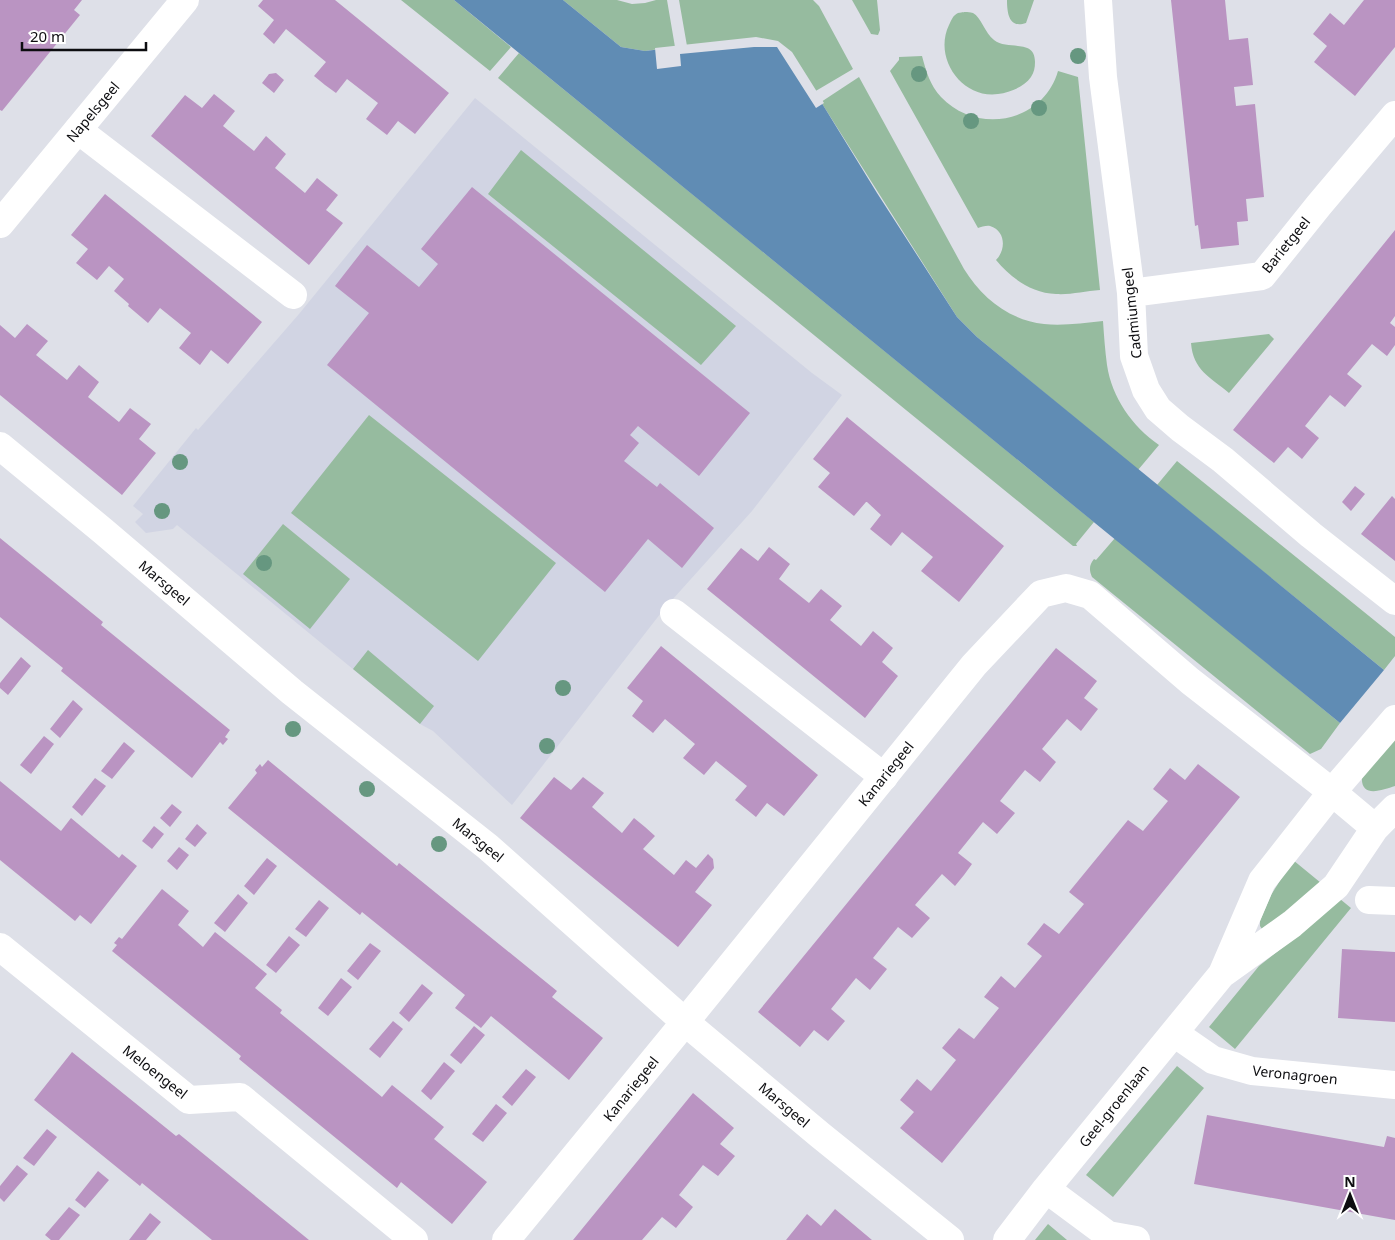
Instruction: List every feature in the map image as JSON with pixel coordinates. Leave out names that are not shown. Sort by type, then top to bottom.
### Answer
[{"type":"street","name":"Napelsgeel","points":[[0,224],[186,0]]},
{"type":"street","name":"Cadmiumgeel","points":[[1098,0],[1103,77],[1131,293],[1134,356],[1146,390],[1158,408],[1180,428],[1223,460],[1311,535],[1395,600]]},
{"type":"street","name":"Barietgeel","points":[[1131,293],[1262,276],[1318,205],[1395,115]]},
{"type":"street","points":[[78,130],[293,295]]},
{"type":"street","name":"Marsgeel","points":[[0,446],[292,692],[488,847],[685,1022],[820,1135],[950,1240]]},
{"type":"street","name":"Kanariegeel","points":[[506,1240],[974,665],[1041,594],[1066,588],[1090,595],[1190,681],[1332,792]]},
{"type":"street","points":[[674,613],[884,777]]},
{"type":"street","name":"Geel-groenlaan","points":[[1222,974],[1262,881],[1332,792],[1395,719]]},
{"type":"street","points":[[1332,792],[1375,828]]},
{"type":"street","name":"Geel-groenlaan","points":[[1008,1240],[1046,1189],[1222,974],[1292,924],[1336,886],[1375,828],[1395,808]]},
{"type":"street","name":"Meloengeel","points":[[0,947],[190,1100],[240,1097],[414,1240]]},
{"type":"street","name":"Veronagroen","points":[[1174,1033],[1213,1060],[1252,1071],[1395,1086]]},
{"type":"street","points":[[1046,1189],[1108,1234],[1136,1240]]},
{"type":"shaded area","points":[[475,98],[812,373],[842,395],[752,511],[664,609],[512,805],[433,731],[420,724],[177,525],[173,529],[146,533],[135,522],[143,514],[133,506],[196,428],[198,430],[299,314]]},
{"type":"green space","points":[[401,0],[454,0],[511,47],[490,71]]},
{"type":"green space","points":[[563,0],[617,0],[632,4],[667,0],[675,47],[645,51],[621,47]]},
{"type":"green space","points":[[679,0],[813,0],[819,6],[853,69],[814,92],[687,46]]},
{"type":"green space","points":[[852,0],[877,0],[880,30],[878,35],[871,34]]},
{"type":"green space","points":[[1007,0],[1034,0],[1026,23],[1016,24],[1010,19]]},
{"type":"green space","points":[[965,12],[976,15],[994,40],[1006,45],[1026,47],[1031,50],[1034,55],[1035,68],[1025,84],[1008,92],[985,94],[973,90],[962,83],[954,74],[948,63],[945,38],[953,17],[958,13]]},
{"type":"green space","points":[[519,53],[1094,522],[1076,544],[1077,546],[1073,546],[498,78]]},
{"type":"green space","points":[[922,56],[931,83],[941,97],[956,109],[972,116],[990,119],[1007,118],[1024,112],[1038,102],[1050,89],[1058,71],[1078,77],[1100,290],[1061,294],[1038,291],[1030,288],[1008,273],[996,260],[1002,251],[1002,236],[995,228],[990,226],[978,228],[890,71],[899,60],[899,57]]},
{"type":"green space","points":[[859,77],[964,269],[971,280],[988,298],[1008,312],[1031,322],[1058,325],[1103,321],[1107,365],[1113,389],[1132,420],[1159,445],[1138,470],[977,337],[957,317],[821,102]]},
{"type":"green space","points":[[521,150],[736,326],[701,365],[488,194]]},
{"type":"green space","points":[[1269,334],[1274,339],[1229,393],[1204,372],[1195,360],[1192,352],[1191,343]]},
{"type":"green space","points":[[369,415],[556,563],[478,661],[291,513]]},
{"type":"green space","points":[[1177,461],[1395,637],[1395,656],[1384,670],[1157,485]]},
{"type":"green space","points":[[283,524],[350,579],[310,629],[243,574]]},
{"type":"green space","points":[[1115,538],[1340,723],[1321,749],[1310,754],[1092,577],[1090,568],[1092,561],[1096,560]]},
{"type":"green space","points":[[368,650],[434,706],[420,724],[353,669]]},
{"type":"green space","points":[[1395,735],[1395,786],[1378,791],[1364,788],[1362,776]]},
{"type":"green space","points":[[1293,860],[1321,883],[1297,905],[1262,929],[1260,921],[1271,895]]},
{"type":"green space","points":[[1340,899],[1351,908],[1235,1049],[1209,1027],[1259,966]]},
{"type":"green space","points":[[1177,1066],[1204,1088],[1113,1197],[1086,1175]]},
{"type":"green space","points":[[1048,1224],[1067,1240],[1035,1240]]},
{"type":"water","points":[[454,0],[563,0],[621,47],[645,51],[687,46],[777,43],[791,53],[877,193],[957,317],[977,337],[1384,670],[1340,723]]},
{"type":"pier","points":[[756,37],[778,41],[792,52],[824,103],[816,108],[777,47],[754,47],[680,54],[681,66],[657,69],[655,48]]},
{"type":"building","points":[[0,0],[82,0],[74,10],[80,15],[2,111],[0,110]]},
{"type":"building","points":[[263,0],[335,0],[449,93],[415,134],[398,121],[387,135],[366,119],[378,103],[347,79],[336,93],[325,85],[314,76],[326,62],[286,29],[274,44],[263,34],[274,20],[258,6]]},
{"type":"building","points":[[1171,0],[1225,0],[1229,40],[1248,38],[1253,85],[1234,87],[1236,106],[1255,104],[1264,197],[1246,199],[1248,221],[1237,222],[1239,245],[1201,249],[1198,225],[1195,226]]},
{"type":"building","points":[[1364,0],[1395,0],[1395,47],[1355,96],[1314,62],[1327,46],[1313,34],[1330,13],[1344,25]]},
{"type":"building","points":[[276,73],[284,80],[274,93],[262,83],[269,74]]},
{"type":"building","points":[[214,94],[235,111],[223,126],[254,151],[266,136],[286,154],[275,168],[305,193],[317,178],[338,195],[326,210],[343,223],[309,265],[151,136],[185,95],[202,108]]},
{"type":"building","points":[[472,187],[750,413],[699,476],[638,426],[630,435],[639,443],[624,461],[657,487],[660,483],[714,528],[682,568],[648,539],[605,592],[327,365],[369,313],[335,286],[367,245],[419,287],[438,264],[421,249]]},
{"type":"building","points":[[105,194],[262,322],[228,364],[211,350],[200,365],[179,348],[191,333],[160,308],[148,323],[114,291],[124,279],[109,266],[97,280],[76,263],[88,249],[71,235]]},
{"type":"building","points":[[1395,230],[1395,316],[1390,323],[1395,327],[1395,345],[1387,356],[1372,344],[1347,374],[1362,386],[1345,407],[1330,395],[1305,426],[1319,438],[1302,459],[1288,447],[1274,463],[1233,430]]},
{"type":"building","points":[[27,324],[48,341],[36,355],[67,380],[79,365],[99,382],[88,397],[119,422],[130,408],[151,424],[139,439],[156,453],[122,495],[0,395],[0,325],[15,338]]},
{"type":"building","points":[[847,417],[1004,546],[959,602],[921,571],[933,557],[902,532],[891,546],[870,529],[881,515],[867,502],[854,516],[818,487],[830,473],[813,459]]},
{"type":"building","points":[[1355,486],[1365,494],[1351,511],[1342,502]]},
{"type":"building","points":[[1392,496],[1395,499],[1395,561],[1361,534]]},
{"type":"building","points":[[0,538],[103,622],[101,625],[230,730],[225,737],[228,739],[223,745],[220,742],[192,778],[61,671],[63,668],[0,617]]},
{"type":"building","points":[[769,547],[790,564],[779,579],[809,603],[821,589],[842,606],[830,620],[861,646],[873,631],[893,648],[882,662],[898,676],[865,718],[707,589],[741,548],[758,561]]},
{"type":"building","points":[[661,646],[818,775],[784,816],[767,803],[756,817],[735,800],[747,786],[716,761],[704,775],[683,758],[695,744],[665,719],[653,733],[632,716],[643,701],[627,688]]},
{"type":"building","points":[[1056,648],[1097,681],[1084,698],[1098,709],[1081,731],[1067,719],[1042,749],[1056,762],[1040,782],[1025,770],[1012,786],[1000,801],[1015,813],[997,834],[983,822],[958,853],[972,864],[955,886],[942,874],[915,905],[930,918],[912,938],[898,927],[873,958],[887,969],[870,990],[856,978],[831,1009],[845,1021],[828,1041],[814,1030],[800,1047],[758,1012]]},
{"type":"building","points":[[21,657],[31,666],[8,695],[0,688],[0,683]]},
{"type":"building","points":[[73,700],[83,709],[60,738],[50,729]]},
{"type":"building","points":[[44,736],[54,744],[31,774],[20,765]]},
{"type":"building","points":[[124,742],[135,751],[112,779],[101,771]]},
{"type":"building","points":[[268,760],[397,866],[399,863],[557,991],[552,997],[603,1038],[569,1080],[491,1016],[481,1028],[455,1008],[465,995],[362,912],[360,915],[228,808],[257,773],[255,770],[260,764],[262,767]]},
{"type":"building","points":[[1198,764],[1240,797],[942,1163],[900,1128],[914,1112],[900,1100],[917,1079],[931,1091],[956,1060],[942,1048],[959,1028],[974,1039],[999,1008],[984,997],[1001,976],[1015,988],[1042,956],[1027,944],[1044,923],[1059,934],[1084,904],[1069,892],[1128,820],[1143,831],[1168,801],[1153,789],[1170,768],[1185,780]]},
{"type":"building","points":[[554,777],[571,790],[583,777],[604,793],[592,807],[622,833],[634,818],[645,827],[655,836],[643,849],[674,875],[686,860],[696,868],[708,854],[713,859],[714,868],[695,892],[712,905],[678,947],[520,818]]},
{"type":"building","points":[[95,778],[106,786],[82,816],[72,807]]},
{"type":"building","points":[[0,781],[61,831],[71,818],[119,858],[122,854],[137,866],[91,924],[80,915],[75,921],[0,860]]},
{"type":"building","points":[[172,804],[182,812],[170,827],[160,818]]},
{"type":"building","points":[[197,824],[207,833],[195,847],[185,839]]},
{"type":"building","points":[[154,826],[164,834],[152,849],[142,841]]},
{"type":"building","points":[[179,847],[189,855],[177,870],[167,861]]},
{"type":"building","points":[[267,858],[277,866],[254,895],[244,886]]},
{"type":"building","points":[[162,889],[189,911],[178,925],[203,947],[215,932],[267,974],[255,988],[282,1010],[280,1013],[382,1097],[392,1085],[444,1127],[434,1139],[487,1182],[452,1224],[401,1182],[397,1188],[239,1059],[241,1056],[112,951],[117,945],[114,943],[119,937],[122,939]]},
{"type":"building","points":[[238,894],[248,903],[225,932],[214,923]]},
{"type":"building","points":[[319,900],[329,908],[306,937],[295,929]]},
{"type":"building","points":[[289,936],[300,945],[276,973],[266,965]]},
{"type":"building","points":[[370,943],[381,951],[358,980],[347,971]]},
{"type":"building","points":[[1342,949],[1395,952],[1395,1022],[1338,1018]]},
{"type":"building","points":[[341,978],[352,987],[328,1016],[318,1008]]},
{"type":"building","points":[[422,984],[433,993],[409,1022],[399,1013]]},
{"type":"building","points":[[393,1021],[403,1029],[380,1058],[369,1049]]},
{"type":"building","points":[[474,1026],[485,1035],[461,1064],[450,1055]]},
{"type":"building","points":[[72,1052],[176,1136],[179,1134],[309,1240],[212,1240],[142,1183],[140,1186],[34,1100]]},
{"type":"building","points":[[444,1062],[455,1071],[431,1100],[421,1091]]},
{"type":"building","points":[[526,1069],[536,1077],[512,1106],[502,1097]]},
{"type":"building","points":[[693,1093],[734,1128],[720,1144],[735,1156],[718,1176],[703,1165],[679,1195],[693,1207],[676,1228],[662,1217],[642,1240],[573,1240]]},
{"type":"building","points":[[496,1104],[507,1113],[483,1142],[472,1134]]},
{"type":"building","points":[[1207,1115],[1384,1147],[1387,1136],[1395,1138],[1395,1220],[1194,1184]]},
{"type":"building","points":[[47,1129],[57,1137],[34,1166],[23,1158]]},
{"type":"building","points":[[17,1165],[28,1174],[4,1202],[0,1198],[0,1186]]},
{"type":"building","points":[[98,1171],[109,1180],[85,1208],[75,1200]]},
{"type":"building","points":[[69,1207],[80,1215],[59,1240],[51,1240],[45,1235]]},
{"type":"building","points":[[835,1209],[872,1240],[786,1240],[807,1214],[821,1226]]},
{"type":"building","points":[[150,1213],[161,1222],[146,1240],[129,1240]]}]
